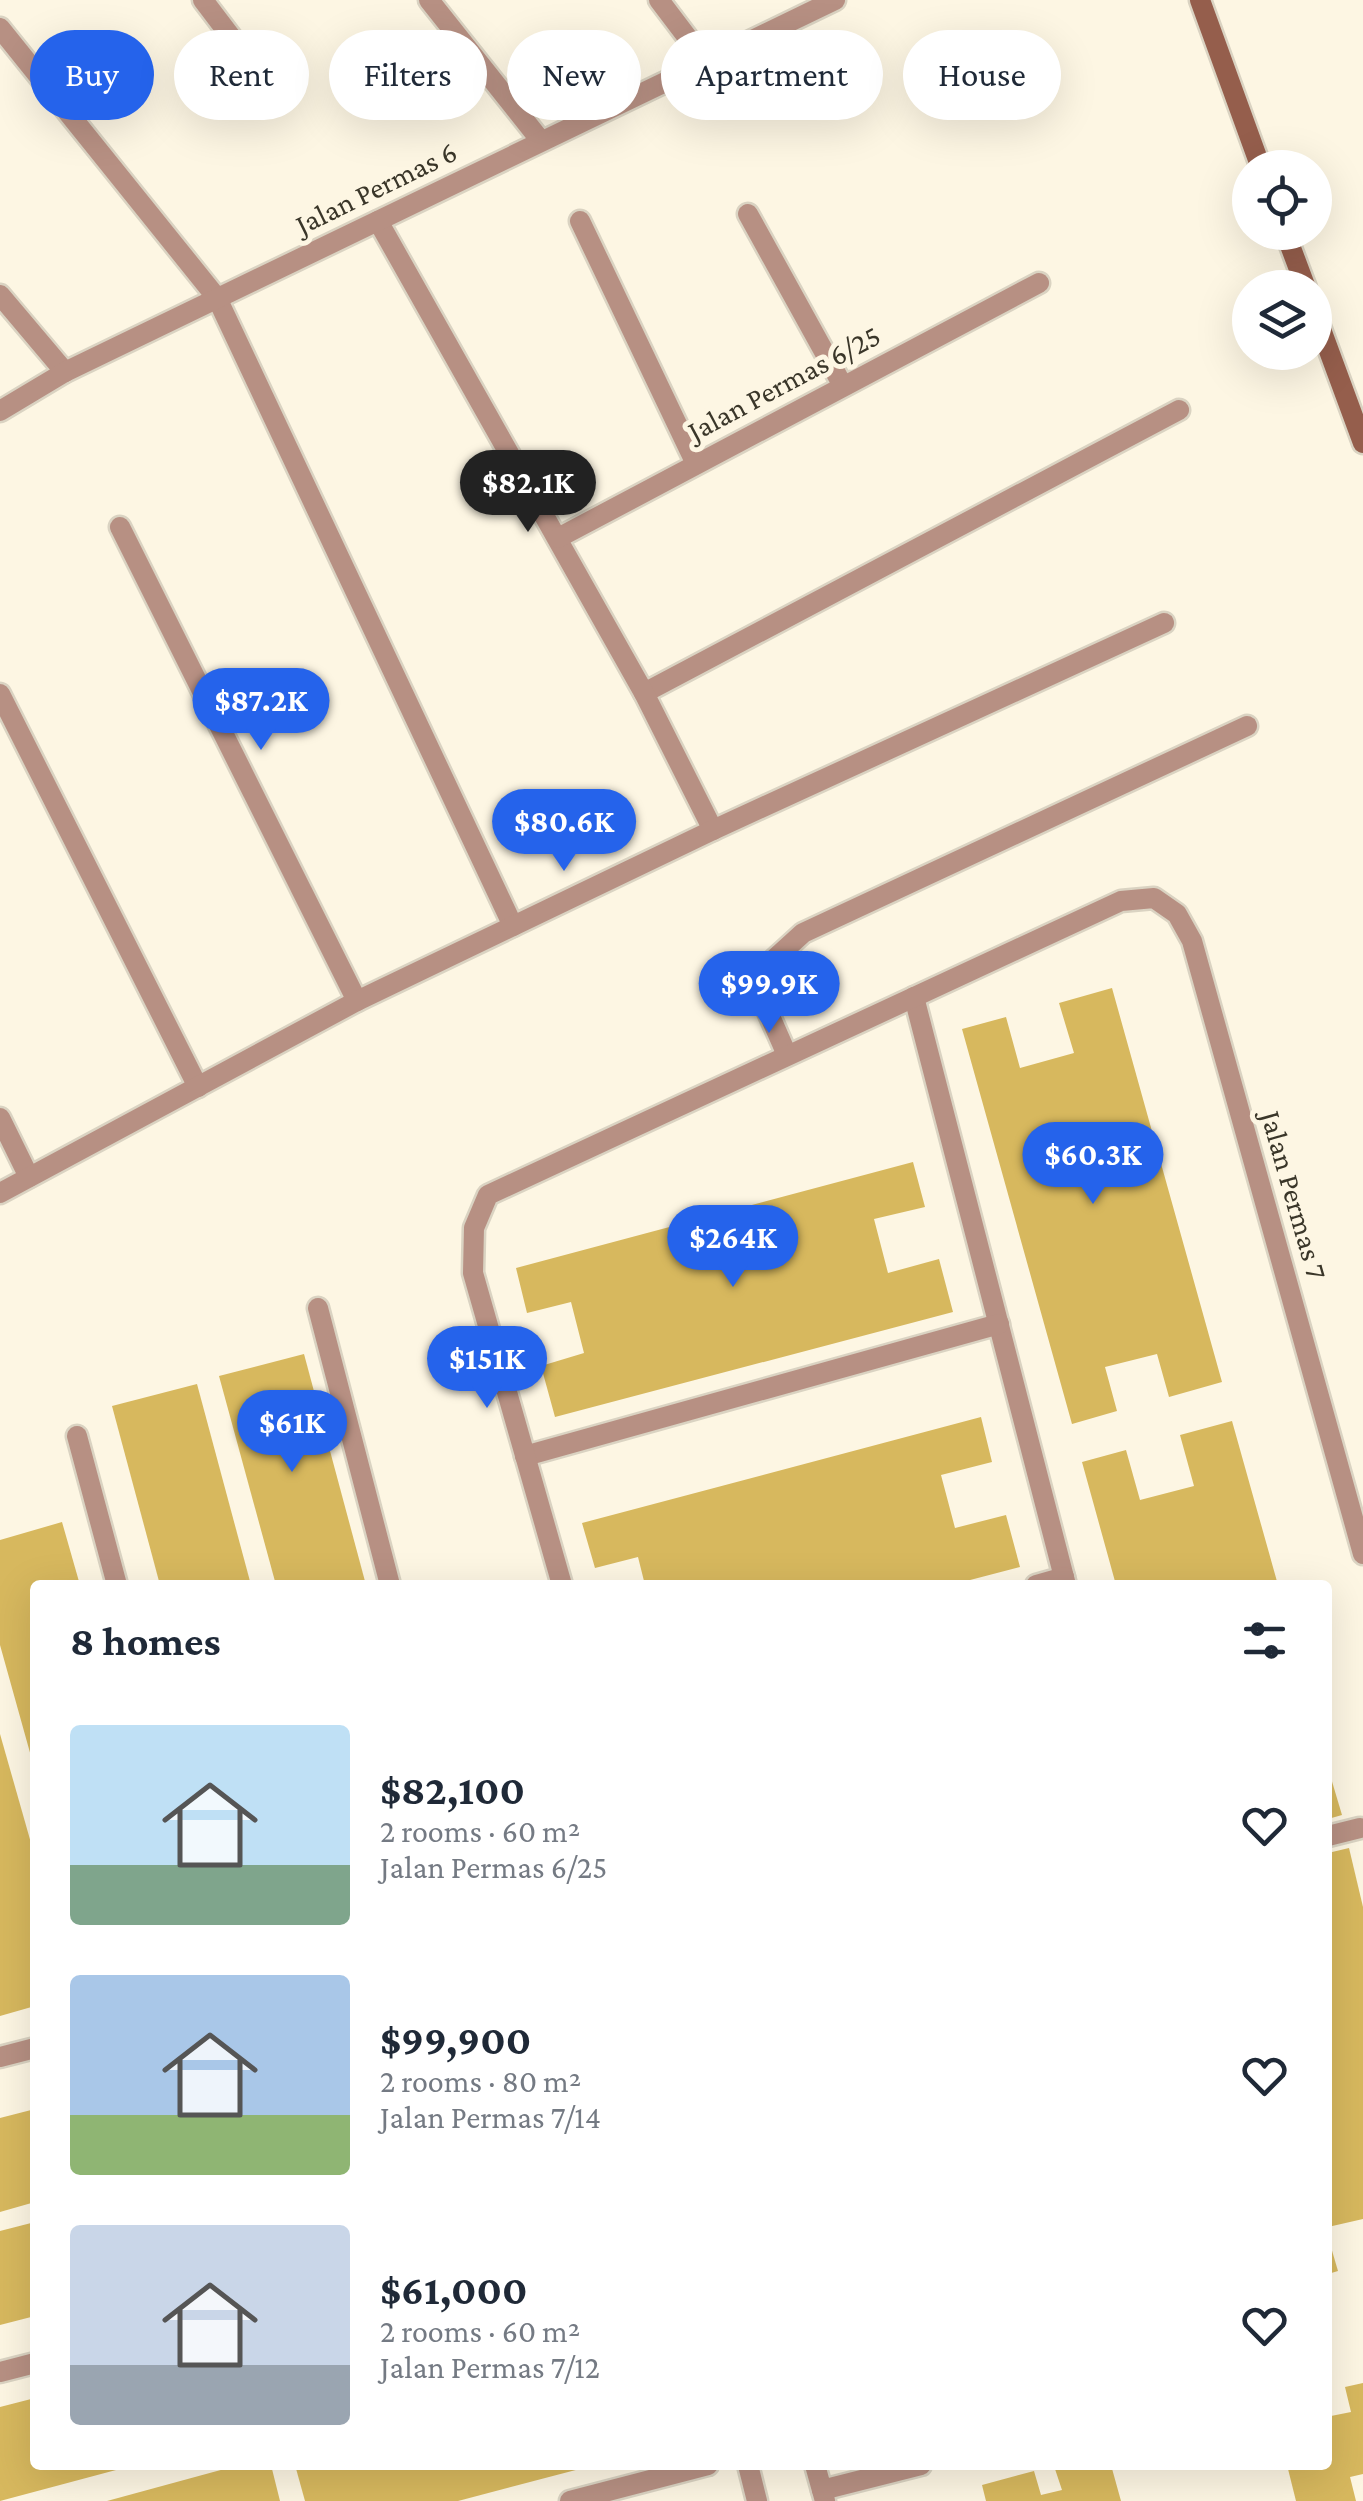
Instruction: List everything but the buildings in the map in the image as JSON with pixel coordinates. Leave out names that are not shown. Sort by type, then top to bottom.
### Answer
[{"type":"main road","points":[[1200,0],[1254,150]]},
{"type":"main road","points":[[1332,359],[1363,442]]},
{"type":"street","points":[[203,0],[226,30]]},
{"type":"street","points":[[429,0],[541,142]]},
{"type":"street","points":[[659,0],[682,30]]},
{"type":"street","name":"Jalan Permas 6","points":[[773,30],[835,0]]},
{"type":"street","points":[[0,28],[217,298],[513,926]]},
{"type":"street","name":"Jalan Permas 6","points":[[0,411],[65,372],[661,84]]},
{"type":"street","points":[[748,214],[843,386]]},
{"type":"street","points":[[378,221],[644,693],[713,830]]},
{"type":"street","points":[[580,221],[696,464]]},
{"type":"street","name":"Jalan Permas 6/25","points":[[558,538],[1039,282]]},
{"type":"street","points":[[0,294],[65,372]]},
{"type":"street","points":[[644,693],[1179,410]]},
{"type":"street","points":[[120,526],[357,1002]]},
{"type":"street","points":[[0,1193],[357,1002],[713,830],[1164,623]]},
{"type":"street","points":[[0,694],[198,1087]]},
{"type":"street","points":[[788,1055],[762,998],[770,963],[802,933],[1247,726]]},
{"type":"street","name":"Jalan Permas 7","points":[[914,997],[1121,901],[1154,898],[1177,914],[1192,940],[1363,1554]]},
{"type":"street","points":[[561,1580],[474,1273],[474,1228],[488,1195],[914,997],[1066,1580]]},
{"type":"street","points":[[0,1118],[29,1177]]},
{"type":"street","points":[[318,1308],[389,1580]]},
{"type":"street","points":[[525,1456],[999,1324]]},
{"type":"street","points":[[77,1436],[116,1580]]},
{"type":"street","points":[[1332,1835],[1360,1828]]},
{"type":"street","points":[[0,2057],[30,2049]]},
{"type":"street","points":[[0,2372],[30,2364]]},
{"type":"street","points":[[570,2501],[689,2470]]},
{"type":"street","points":[[749,2470],[757,2501]]},
{"type":"street","points":[[816,2470],[824,2496],[906,2470]]}]
